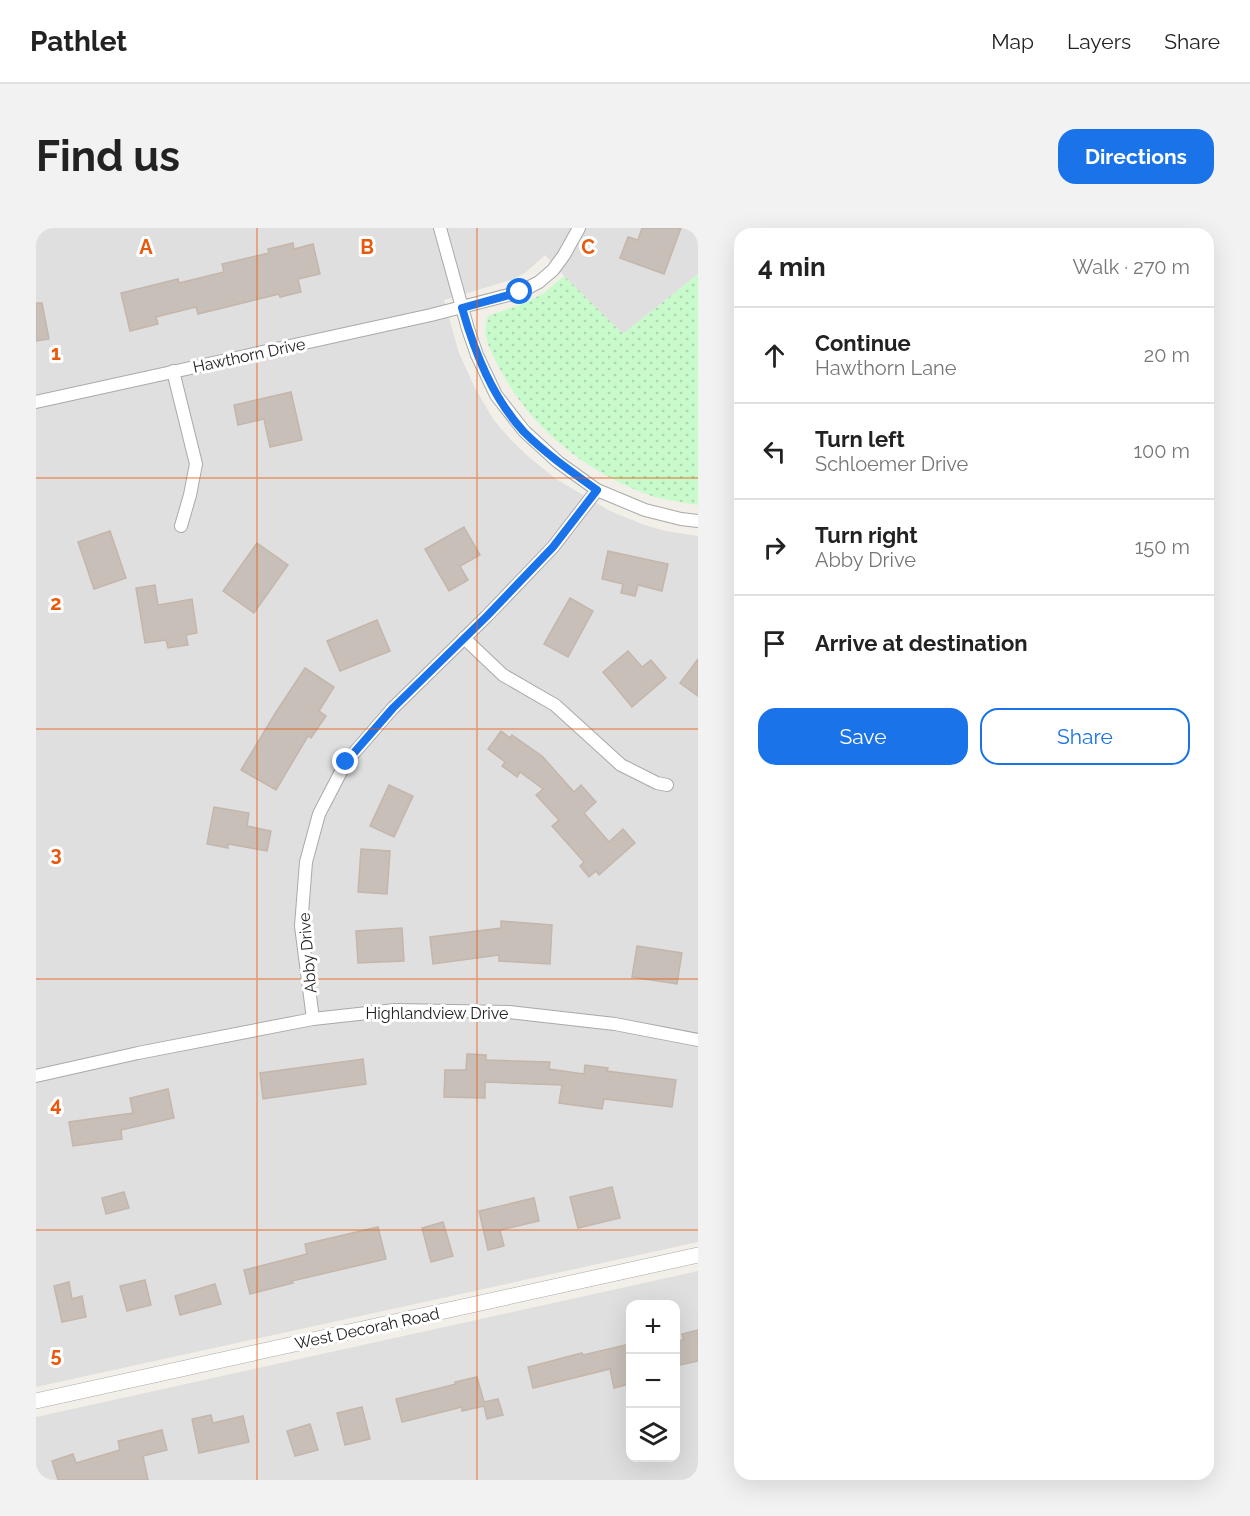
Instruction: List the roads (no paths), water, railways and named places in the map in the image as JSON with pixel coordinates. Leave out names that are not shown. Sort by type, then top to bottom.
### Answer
[{"type":"street","points":[[440,228],[477,355],[496,395],[524,431],[558,462],[597,490],[645,510],[698,521]]},
{"type":"street","name":"Hawthorn Drive","points":[[36,402],[462,308],[520,292],[539,282],[553,270],[579,228]]},
{"type":"street","points":[[173,371],[196,464],[181,526]]},
{"type":"street","name":"Abby Drive","points":[[313,1019],[301,926],[306,862],[319,814],[346,762],[393,708],[487,616],[553,547],[597,490]]},
{"type":"street","points":[[464,638],[503,675],[555,705],[621,765],[657,783],[667,785]]},
{"type":"street","name":"Highlandview Drive","points":[[36,1076],[138,1053],[313,1019],[396,1010],[509,1012],[615,1024],[698,1040]]},
{"type":"street","name":"West Decorah Road","points":[[36,1401],[698,1255]]}]
